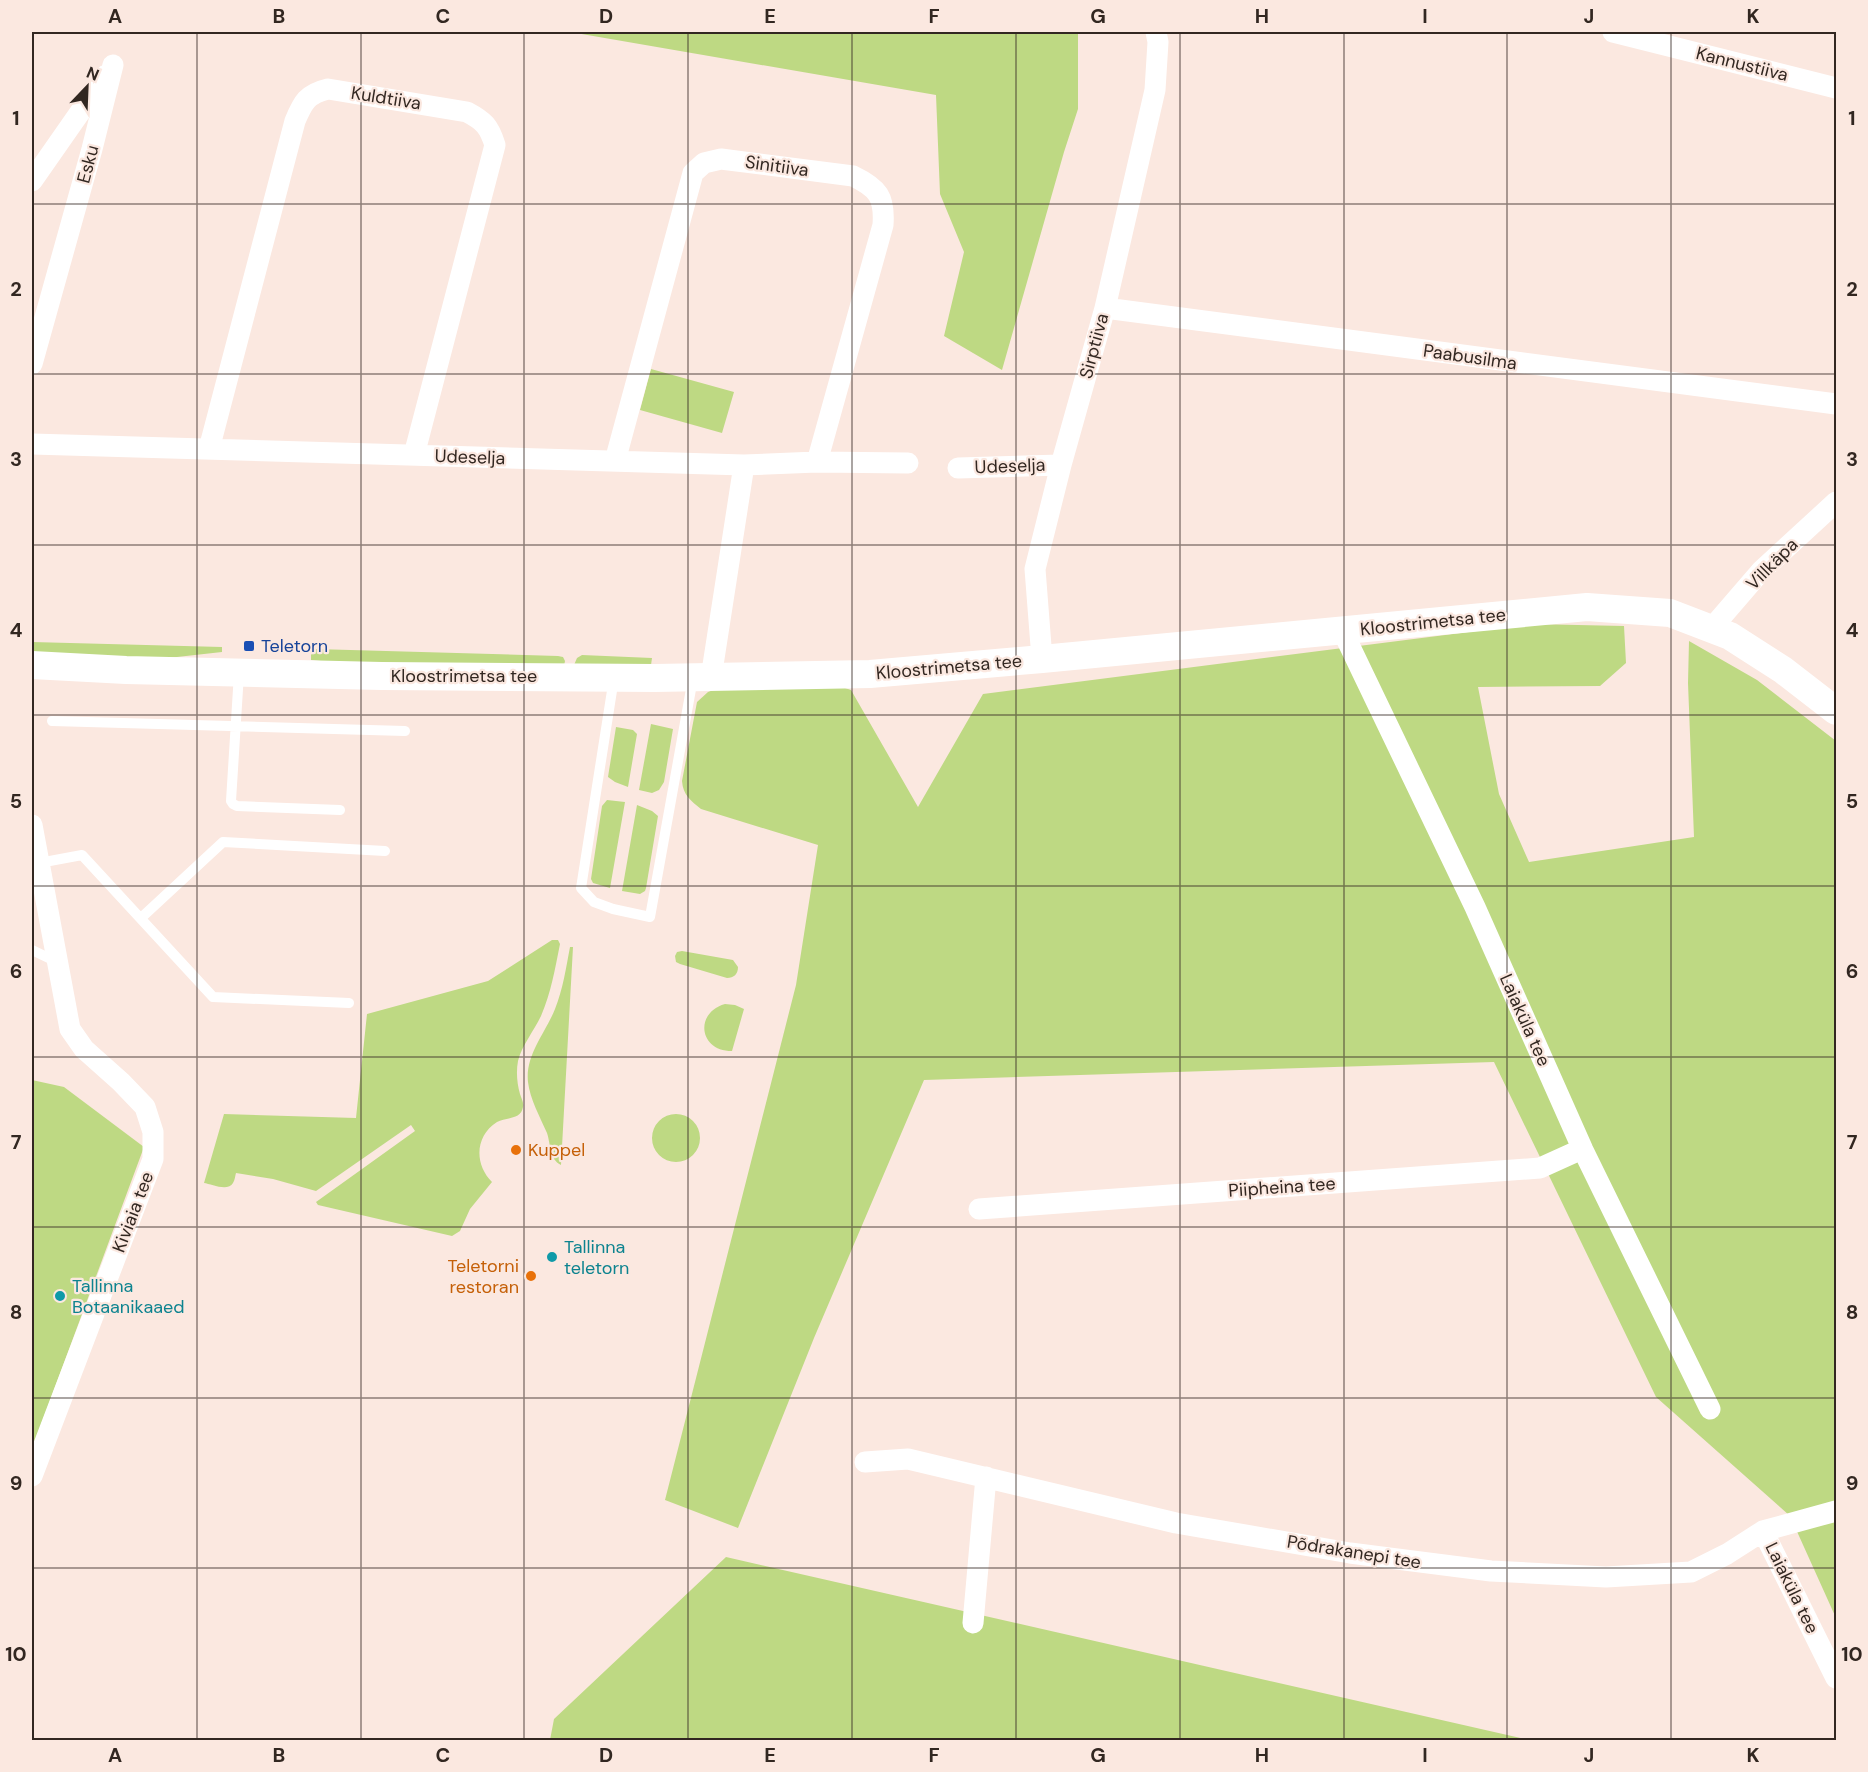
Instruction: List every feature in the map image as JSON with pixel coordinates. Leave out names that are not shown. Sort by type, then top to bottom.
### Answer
[{"type":"main road","name":"Kloostrimetsa tee","points":[[32,665],[126,670],[371,676],[702,678],[870,674],[1587,607],[1670,614],[1730,636],[1783,670],[1836,711]]},
{"type":"street","name":"Sirptiiva","points":[[1042,659],[1035,569],[1061,465],[1105,308],[1155,90],[1158,42],[1156,32]]},
{"type":"street","name":"Kannustiiva","points":[[1612,32],[1836,88]]},
{"type":"street","name":"Esku","points":[[32,181],[113,65],[32,364]]},
{"type":"street","name":"Kuldtiiva","points":[[209,449],[296,122],[303,103],[315,92],[328,89],[467,112],[478,118],[490,130],[495,145],[414,455]]},
{"type":"street","name":"Sinitiiva","points":[[615,461],[693,173],[704,163],[721,159],[853,176],[870,184],[881,196],[884,211],[883,225],[817,462]]},
{"type":"street","name":"Paabusilma","points":[[1105,308],[1836,404]]},
{"type":"street","name":"Udeselja","points":[[32,444],[744,465],[817,462],[908,463]]},
{"type":"street","points":[[702,678],[744,465]]},
{"type":"street","name":"Udeselja","points":[[958,468],[1061,465]]},
{"type":"street","name":"Villkäpa","points":[[1711,629],[1761,571],[1836,502]]},
{"type":"street","name":"Laiaküla tee","points":[[1342,630],[1475,908],[1582,1149],[1710,1409]]},
{"type":"street","name":"Kiviaia tee","points":[[32,825],[70,1029],[84,1049],[122,1082],[145,1107],[153,1132],[153,1159],[32,1476]]},
{"type":"street","name":"Piipheina tee","points":[[979,1209],[1540,1168],[1582,1149]]},
{"type":"street","name":"Põdrakanepi tee","points":[[865,1462],[908,1459],[1176,1522],[1350,1553],[1491,1571],[1606,1577],[1691,1572],[1727,1554],[1763,1531],[1836,1511]]},
{"type":"street","points":[[973,1623],[986,1477]]},
{"type":"street","name":"Laiaküla tee","points":[[1763,1531],[1836,1678]]},
{"type":"lane","points":[[239,672],[231,801],[233,804],[340,810]]},
{"type":"lane","points":[[614,678],[581,888],[594,902],[612,909],[650,917],[702,678]]},
{"type":"lane","points":[[52,721],[405,731]]},
{"type":"lane","points":[[141,918],[223,842],[385,850]]},
{"type":"lane","points":[[39,862],[82,855],[213,997],[349,1003]]},
{"type":"lane","points":[[32,950],[57,963]]},
{"type":"green space","points":[[570,32],[1078,32],[1078,109],[1002,370],[944,336],[964,252],[940,194],[936,95]]},
{"type":"green space","points":[[651,369],[734,392],[722,433],[640,410]]},
{"type":"green space","points":[[1531,624],[1624,626],[1626,663],[1600,686],[1478,687],[1499,794],[1529,862],[1694,837],[1688,683],[1689,641],[1757,680],[1836,741],[1836,1618],[1790,1516],[1656,1397],[1494,1062],[924,1080],[814,1338],[738,1528],[665,1500],[796,985],[818,845],[701,809],[688,797],[682,781],[697,702],[708,692],[716,689],[842,687],[851,690],[918,807],[983,694]]},
{"type":"green space","points":[[32,642],[222,647],[222,652],[150,660],[32,654]]},
{"type":"green space","points":[[315,649],[558,656],[563,657],[565,661],[564,666],[331,662],[311,660]]},
{"type":"green space","points":[[582,655],[652,658],[651,665],[574,665],[577,658]]},
{"type":"green space","points":[[651,724],[673,729],[664,782],[659,790],[652,793],[639,790]]},
{"type":"green space","points":[[616,727],[633,730],[637,734],[628,787],[608,777]]},
{"type":"green space","points":[[607,800],[625,802],[610,888],[593,883],[591,879],[602,806]]},
{"type":"green space","points":[[637,805],[658,816],[646,888],[640,894],[622,891]]},
{"type":"green space","points":[[552,940],[558,940],[560,944],[550,990],[541,1016],[522,1049],[518,1061],[522,1111],[513,1118],[497,1122],[484,1135],[479,1150],[480,1159],[486,1175],[492,1182],[470,1209],[460,1231],[452,1236],[318,1205],[316,1202],[415,1131],[411,1125],[316,1191],[273,1179],[236,1173],[231,1186],[219,1187],[204,1183],[224,1114],[356,1118],[367,1014],[488,981]]},
{"type":"green space","points":[[570,947],[573,947],[561,1165],[552,1155],[547,1133],[529,1088],[528,1072],[533,1053],[558,1001]]},
{"type":"green space","points":[[677,952],[733,960],[738,967],[737,972],[734,976],[727,978],[680,964],[676,962],[675,956]]},
{"type":"green space","points":[[725,1004],[744,1009],[732,1051],[713,1045],[707,1039],[704,1031],[708,1015]]},
{"type":"green space","name":"Tallinna Botaanikaaed","points":[[32,1080],[64,1087],[144,1147],[32,1449]]},
{"type":"green space","points":[[676,1114],[693,1121],[700,1138],[693,1155],[676,1162],[659,1155],[652,1138],[659,1121]]},
{"type":"green space","points":[[726,1557],[1529,1740],[550,1740],[554,1719]]},
{"type":"place","name":"Teletorn","points":[[249,646]]},
{"type":"place","name":"Kuppel","points":[[516,1150]]},
{"type":"place","name":"Tallinna teletorn","points":[[552,1257]]},
{"type":"place","name":"Teletorni restoran","points":[[531,1276]]},
{"type":"place","name":"Tallinna Botaanikaaed","points":[[60,1296]]}]
